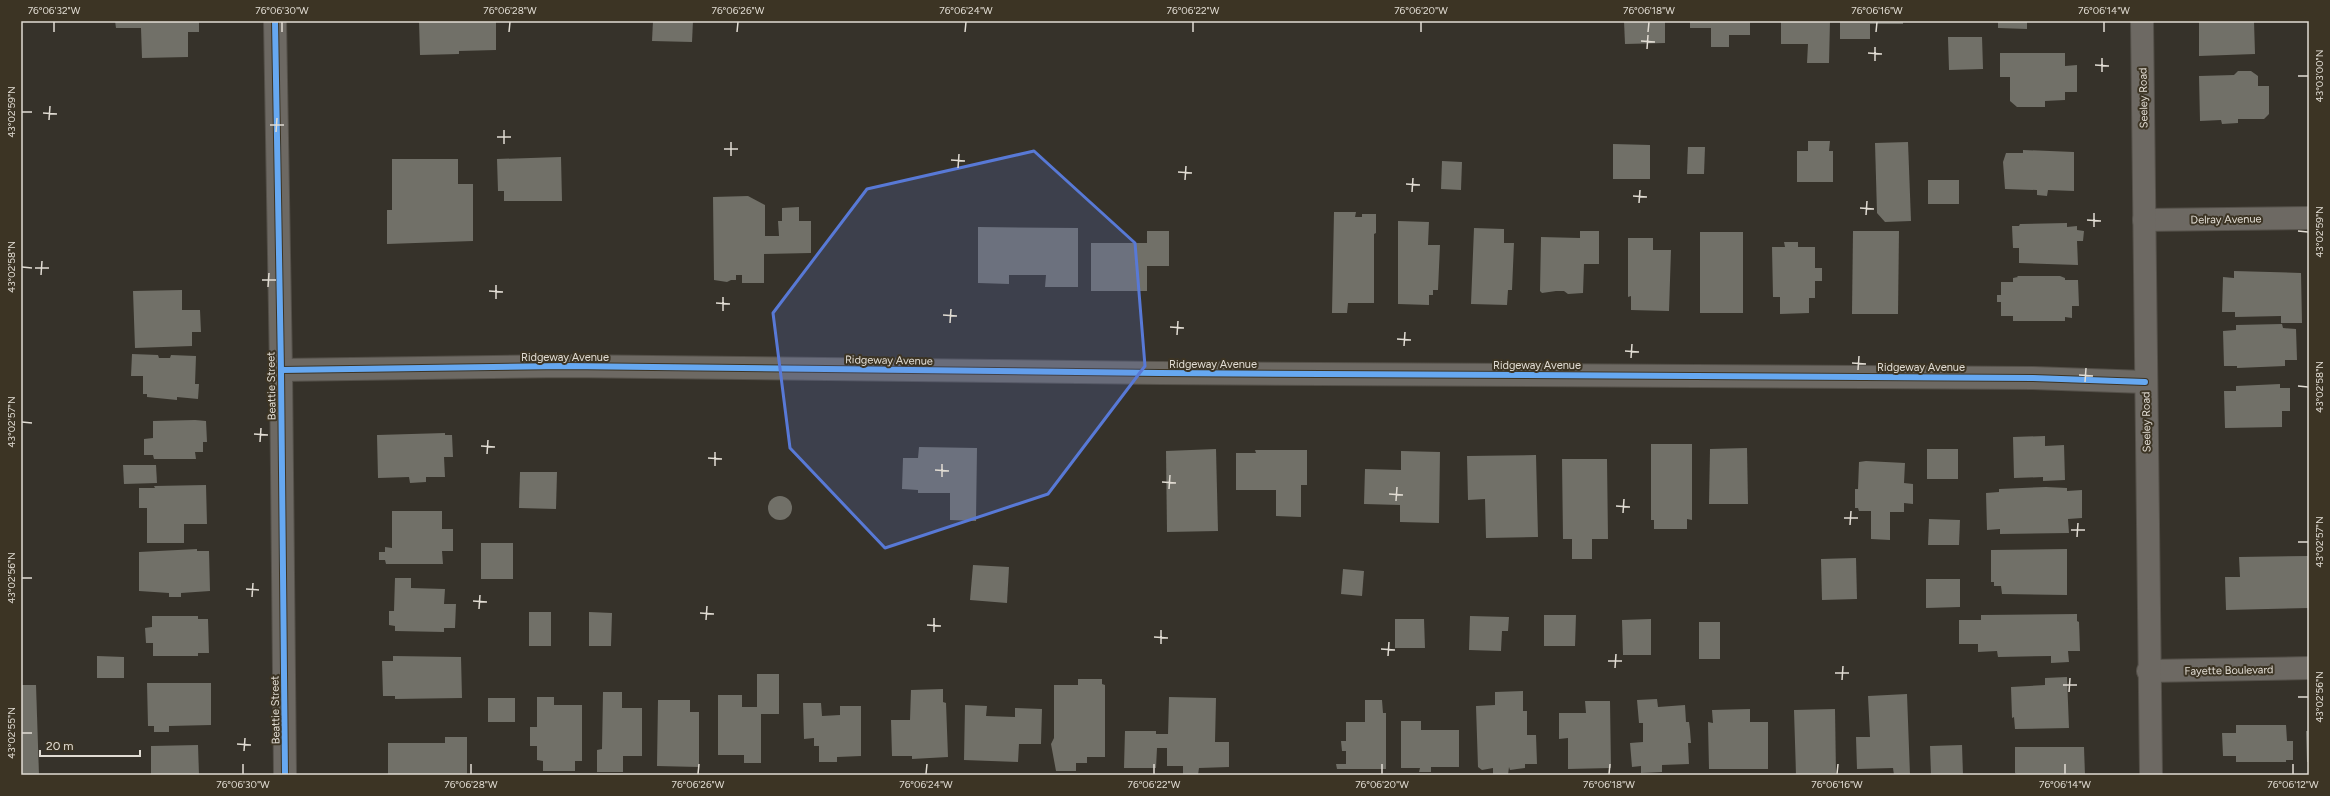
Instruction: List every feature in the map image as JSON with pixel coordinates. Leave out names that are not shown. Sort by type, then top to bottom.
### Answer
[{"type":"street","name":"Beattie Street","points":[[275,21],[281,370],[285,775]]},
{"type":"street","name":"Seeley Road","points":[[2142,21],[2150,775]]},
{"type":"street","name":"Delray Avenue","points":[[2144,220],[2309,218]]},
{"type":"street","name":"Ridgeway Avenue","points":[[281,370],[565,366],[1159,373],[2033,378],[2145,382]]},
{"type":"street","name":"Fayette Boulevard","points":[[2148,671],[2309,668]]},
{"type":"highlighted area","points":[[1034,151],[1135,243],[1145,366],[1048,494],[885,548],[790,448],[773,313],[867,189]]},
{"type":"building","points":[[115,21],[199,21],[199,32],[188,32],[188,57],[142,58],[141,28],[116,28]]},
{"type":"building","points":[[419,21],[496,21],[496,50],[459,51],[459,54],[420,55]]},
{"type":"building","points":[[653,21],[693,21],[692,42],[652,41]]},
{"type":"building","points":[[1624,21],[1665,21],[1665,43],[1625,44]]},
{"type":"building","points":[[1690,21],[1750,21],[1750,35],[1729,35],[1729,47],[1711,47],[1711,28],[1690,28]]},
{"type":"building","points":[[1781,21],[1830,21],[1829,63],[1807,63],[1808,44],[1781,44]]},
{"type":"building","points":[[1840,21],[1903,21],[1903,24],[1870,24],[1870,39],[1840,39]]},
{"type":"building","points":[[1998,21],[2027,21],[2027,29],[1998,28]]},
{"type":"building","points":[[2199,21],[2254,21],[2255,54],[2199,56]]},
{"type":"building","points":[[1948,37],[1982,37],[1983,69],[1949,70]]},
{"type":"building","points":[[2000,53],[2065,53],[2065,66],[2077,65],[2077,92],[2065,92],[2065,100],[2045,101],[2045,107],[2017,107],[2010,101],[2010,77],[2000,77]]},
{"type":"building","points":[[2238,71],[2251,71],[2258,76],[2258,86],[2269,86],[2269,114],[2264,119],[2238,119],[2238,123],[2222,124],[2221,120],[2200,121],[2199,76],[2234,75]]},
{"type":"building","points":[[1808,141],[1830,141],[1829,151],[1833,151],[1833,182],[1797,182],[1797,151],[1808,151]]},
{"type":"building","points":[[1908,142],[1911,221],[1885,222],[1877,213],[1875,143]]},
{"type":"building","points":[[1613,144],[1650,145],[1650,179],[1613,179]]},
{"type":"building","points":[[1688,147],[1705,147],[1704,174],[1687,174]]},
{"type":"building","points":[[2023,150],[2074,152],[2074,191],[2048,190],[2047,196],[2037,195],[2037,190],[2005,189],[2003,162],[2006,153],[2023,153]]},
{"type":"building","points":[[561,157],[562,201],[504,201],[504,191],[498,191],[497,159]]},
{"type":"building","points":[[392,159],[458,159],[458,184],[473,184],[473,241],[387,244],[387,210],[392,210]]},
{"type":"building","points":[[1442,161],[1462,162],[1461,190],[1441,189]]},
{"type":"building","points":[[1928,180],[1959,180],[1959,204],[1928,204]]},
{"type":"building","points":[[748,196],[765,205],[765,236],[779,236],[778,221],[782,221],[782,208],[799,207],[799,221],[811,221],[811,253],[764,254],[764,283],[742,283],[742,275],[736,275],[736,280],[727,282],[714,280],[713,197]]},
{"type":"building","points":[[1334,212],[1356,212],[1355,217],[1362,217],[1362,214],[1376,214],[1376,233],[1374,234],[1374,303],[1348,303],[1347,313],[1332,313]]},
{"type":"building","points":[[1398,221],[1429,222],[1428,245],[1440,245],[1438,290],[1433,290],[1433,295],[1429,295],[1429,305],[1398,304]]},
{"type":"building","points":[[2067,223],[2067,227],[2077,226],[2077,230],[2084,231],[2083,241],[2077,241],[2078,265],[2019,263],[2019,248],[2013,248],[2012,226],[2019,226],[2020,224]]},
{"type":"building","points":[[978,227],[1078,228],[1078,287],[1045,287],[1046,275],[1009,275],[1009,284],[978,283]]},
{"type":"building","points":[[1474,228],[1504,229],[1504,243],[1514,243],[1512,290],[1508,290],[1507,305],[1471,304]]},
{"type":"building","points":[[1147,231],[1169,231],[1169,266],[1147,266],[1147,291],[1091,291],[1091,243],[1147,243]]},
{"type":"building","points":[[1580,231],[1599,231],[1599,264],[1584,264],[1583,293],[1568,294],[1564,291],[1556,291],[1542,293],[1540,291],[1541,237],[1580,238]]},
{"type":"building","points":[[1853,231],[1899,231],[1898,314],[1852,314]]},
{"type":"building","points":[[1700,232],[1743,232],[1743,313],[1700,313]]},
{"type":"building","points":[[1628,238],[1653,238],[1653,250],[1671,250],[1669,311],[1631,310],[1631,296],[1628,297]]},
{"type":"building","points":[[1784,242],[1798,242],[1798,247],[1815,247],[1815,268],[1822,268],[1822,281],[1815,281],[1815,298],[1809,298],[1809,313],[1780,314],[1780,297],[1773,297],[1772,247],[1785,247]]},
{"type":"building","points":[[2234,271],[2301,273],[2302,323],[2281,323],[2281,316],[2235,317],[2235,312],[2222,312],[2223,277],[2234,278]]},
{"type":"building","points":[[2017,276],[2060,276],[2065,278],[2065,280],[2078,280],[2079,306],[2072,306],[2072,318],[2065,317],[2065,321],[2013,321],[2013,316],[2001,316],[2001,302],[1997,302],[1997,295],[2001,295],[2001,282],[2013,282],[2013,278],[2018,277]]},
{"type":"building","points":[[182,290],[182,310],[200,310],[201,332],[192,332],[192,346],[135,348],[133,291]]},
{"type":"building","points":[[2282,324],[2283,328],[2296,329],[2297,360],[2285,360],[2285,366],[2237,368],[2237,366],[2224,366],[2223,331],[2236,330],[2236,325]]},
{"type":"building","points":[[132,354],[158,355],[159,358],[170,358],[171,355],[196,356],[195,384],[199,384],[198,399],[177,397],[177,400],[147,397],[147,394],[143,394],[143,376],[131,376]]},
{"type":"building","points":[[2280,384],[2280,388],[2290,388],[2290,411],[2282,411],[2282,427],[2225,428],[2224,391],[2236,391],[2236,386]]},
{"type":"building","points":[[153,421],[206,421],[207,442],[203,442],[203,452],[195,452],[196,459],[154,459],[153,455],[144,455],[144,439],[153,438]]},
{"type":"building","points":[[445,433],[445,435],[452,435],[453,457],[444,457],[445,477],[426,477],[426,482],[410,483],[409,477],[378,478],[377,435]]},
{"type":"building","points":[[2045,436],[2045,446],[2064,445],[2065,480],[2043,481],[2043,477],[2014,478],[2013,437]]},
{"type":"building","points":[[1651,444],[1692,444],[1692,520],[1687,519],[1687,529],[1654,529],[1654,520],[1651,520]]},
{"type":"building","points":[[919,447],[977,448],[976,521],[950,520],[950,493],[918,493],[918,490],[902,489],[903,458],[918,458]]},
{"type":"building","points":[[1747,448],[1748,504],[1709,504],[1710,449]]},
{"type":"building","points":[[1216,449],[1218,531],[1167,532],[1166,451]]},
{"type":"building","points":[[1927,449],[1958,449],[1958,479],[1927,479]]},
{"type":"building","points":[[1255,450],[1307,450],[1307,485],[1301,485],[1301,517],[1276,516],[1276,490],[1236,490],[1236,453],[1256,453]]},
{"type":"building","points":[[1401,451],[1440,452],[1439,523],[1400,522],[1400,505],[1364,504],[1365,469],[1401,470]]},
{"type":"building","points":[[1536,455],[1538,537],[1486,538],[1485,499],[1468,500],[1467,456]]},
{"type":"building","points":[[1562,459],[1607,459],[1608,539],[1592,539],[1592,559],[1572,559],[1572,539],[1563,539]]},
{"type":"building","points":[[1859,462],[1905,463],[1904,483],[1913,484],[1913,504],[1904,503],[1904,512],[1890,512],[1890,540],[1871,539],[1871,511],[1859,511],[1858,508],[1855,508],[1855,489],[1858,489]]},
{"type":"building","points":[[123,465],[156,465],[157,483],[124,484]]},
{"type":"building","points":[[520,472],[557,472],[556,509],[519,508]]},
{"type":"building","points":[[206,485],[207,524],[184,524],[184,543],[147,543],[147,508],[139,508],[139,488],[155,488],[154,486]]},
{"type":"building","points":[[2046,487],[2067,488],[2067,491],[2082,490],[2082,518],[2068,519],[2069,533],[2000,534],[2000,529],[1987,530],[1986,493],[1999,492],[1999,489]]},
{"type":"building","points":[[780,496],[785,497],[791,503],[791,513],[785,519],[780,520],[775,519],[769,513],[768,508],[769,503],[775,497]]},
{"type":"building","points":[[392,511],[442,511],[442,529],[453,529],[453,551],[442,551],[443,564],[386,564],[385,560],[379,560],[379,552],[385,552],[385,547],[392,548]]},
{"type":"building","points":[[1929,519],[1960,520],[1959,545],[1928,545]]},
{"type":"building","points":[[481,543],[513,543],[513,579],[481,579]]},
{"type":"building","points":[[197,549],[197,551],[209,551],[210,591],[181,593],[181,597],[169,597],[169,593],[139,591],[139,552]]},
{"type":"building","points":[[2067,549],[2067,595],[2002,594],[2001,586],[1994,586],[1994,582],[1991,582],[1991,550]]},
{"type":"building","points":[[2309,556],[2309,608],[2226,610],[2225,577],[2240,577],[2239,557]]},
{"type":"building","points":[[1856,558],[1857,599],[1822,600],[1821,559]]},
{"type":"building","points":[[973,565],[1009,567],[1007,603],[970,600]]},
{"type":"building","points":[[1343,569],[1364,571],[1362,596],[1341,594]]},
{"type":"building","points":[[395,578],[411,578],[411,588],[445,589],[444,604],[456,604],[455,628],[444,628],[444,632],[395,631],[395,626],[389,625],[389,611],[394,611]]},
{"type":"building","points":[[1926,579],[1960,579],[1960,607],[1926,608]]},
{"type":"building","points":[[529,612],[551,612],[551,646],[529,646]]},
{"type":"building","points":[[589,612],[612,613],[611,646],[589,646]]},
{"type":"building","points":[[2077,614],[2077,621],[2079,622],[2080,651],[2068,651],[2069,662],[2051,663],[2051,656],[1998,657],[1997,651],[1978,652],[1978,644],[1959,644],[1959,620],[1981,620],[1981,615]]},
{"type":"building","points":[[1544,615],[1576,615],[1575,646],[1544,646]]},
{"type":"building","points":[[152,616],[198,616],[198,619],[208,619],[209,653],[198,653],[198,656],[153,656],[153,643],[146,643],[145,628],[152,627]]},
{"type":"building","points":[[1470,616],[1509,617],[1508,631],[1502,631],[1501,651],[1469,650]]},
{"type":"building","points":[[1395,619],[1424,619],[1425,648],[1395,648]]},
{"type":"building","points":[[1651,619],[1651,655],[1623,655],[1622,620]]},
{"type":"building","points":[[1699,622],[1720,622],[1720,659],[1699,659]]},
{"type":"building","points":[[97,656],[124,657],[124,678],[97,678]]},
{"type":"building","points":[[393,656],[461,657],[462,698],[395,699],[395,696],[383,696],[382,661],[393,661]]},
{"type":"building","points":[[757,674],[779,674],[779,714],[761,714],[761,763],[744,763],[744,755],[718,755],[718,695],[742,695],[742,707],[757,707]]},
{"type":"building","points":[[2067,677],[2069,728],[2015,729],[2014,717],[2012,718],[2011,687],[2045,685],[2045,678]]},
{"type":"building","points":[[1078,679],[1102,679],[1102,684],[1105,685],[1105,757],[1087,757],[1087,763],[1076,763],[1076,771],[1056,771],[1051,744],[1054,738],[1054,685],[1078,685]]},
{"type":"building","points":[[147,683],[211,683],[211,725],[169,726],[169,732],[154,732],[154,726],[148,726]]},
{"type":"building","points":[[21,685],[36,685],[39,775],[21,775]]},
{"type":"building","points":[[943,689],[943,702],[946,703],[948,757],[912,759],[912,756],[892,756],[891,720],[910,720],[911,690]]},
{"type":"building","points":[[1523,691],[1523,711],[1527,711],[1527,735],[1536,735],[1537,764],[1525,764],[1525,768],[1510,770],[1509,767],[1508,775],[1493,775],[1493,768],[1482,770],[1478,767],[1476,706],[1495,705],[1495,692]]},
{"type":"building","points":[[603,692],[622,692],[622,708],[642,708],[642,756],[623,756],[623,772],[597,772],[597,750],[602,749]]},
{"type":"building","points":[[1907,694],[1910,775],[1894,775],[1893,768],[1857,769],[1856,737],[1870,737],[1868,696]]},
{"type":"building","points":[[537,697],[554,697],[554,705],[582,705],[582,761],[575,761],[575,771],[543,771],[543,761],[537,760],[537,746],[530,746],[530,727],[537,727]]},
{"type":"building","points":[[1169,697],[1216,698],[1215,742],[1229,742],[1229,767],[1199,768],[1198,775],[1183,775],[1183,766],[1167,766],[1167,748],[1157,748],[1156,768],[1124,768],[1125,731],[1156,731],[1156,734],[1168,734]]},
{"type":"building","points":[[488,698],[515,698],[515,722],[488,722]]},
{"type":"building","points":[[1657,699],[1658,707],[1685,705],[1686,722],[1689,722],[1691,743],[1688,743],[1689,764],[1662,765],[1662,772],[1641,773],[1641,766],[1632,767],[1630,743],[1643,742],[1643,723],[1639,723],[1637,700]]},
{"type":"building","points":[[658,700],[690,700],[690,712],[699,712],[699,767],[657,766]]},
{"type":"building","points":[[1365,700],[1382,700],[1383,713],[1386,713],[1386,769],[1337,769],[1336,764],[1346,764],[1346,751],[1342,751],[1341,741],[1346,741],[1346,722],[1365,722]]},
{"type":"building","points":[[1585,701],[1610,701],[1611,768],[1568,769],[1568,738],[1559,739],[1559,713],[1586,713]]},
{"type":"building","points":[[803,703],[821,703],[822,716],[840,715],[840,706],[861,706],[861,756],[837,757],[837,762],[819,762],[819,746],[814,746],[814,738],[804,739]]},
{"type":"building","points":[[965,705],[987,706],[986,716],[1015,717],[1015,708],[1042,709],[1041,744],[1019,744],[1018,762],[964,760]]},
{"type":"building","points":[[1750,709],[1750,722],[1768,722],[1768,769],[1709,769],[1708,722],[1713,723],[1712,710]]},
{"type":"building","points":[[1835,709],[1836,775],[1796,775],[1794,710]]},
{"type":"building","points":[[1401,721],[1421,721],[1421,730],[1459,730],[1459,767],[1431,767],[1431,772],[1419,772],[1420,768],[1401,768]]},
{"type":"building","points":[[2236,725],[2286,725],[2287,741],[2293,741],[2293,760],[2286,760],[2286,762],[2236,762],[2236,756],[2223,756],[2222,733],[2236,733]]},
{"type":"building","points":[[2306,731],[2309,731],[2309,762],[2307,762]]},
{"type":"building","points":[[445,737],[467,737],[467,775],[388,775],[388,743],[445,743]]},
{"type":"building","points":[[198,745],[199,775],[151,775],[151,746]]},
{"type":"building","points":[[1962,745],[1963,775],[1931,775],[1930,746]]},
{"type":"building","points":[[2015,747],[2084,747],[2085,775],[2018,775],[2015,773]]},
{"type":"cycle path","points":[[275,21],[281,370],[285,775]]},
{"type":"cycle path","points":[[281,370],[565,366],[1159,373],[2033,378],[2145,382]]}]
